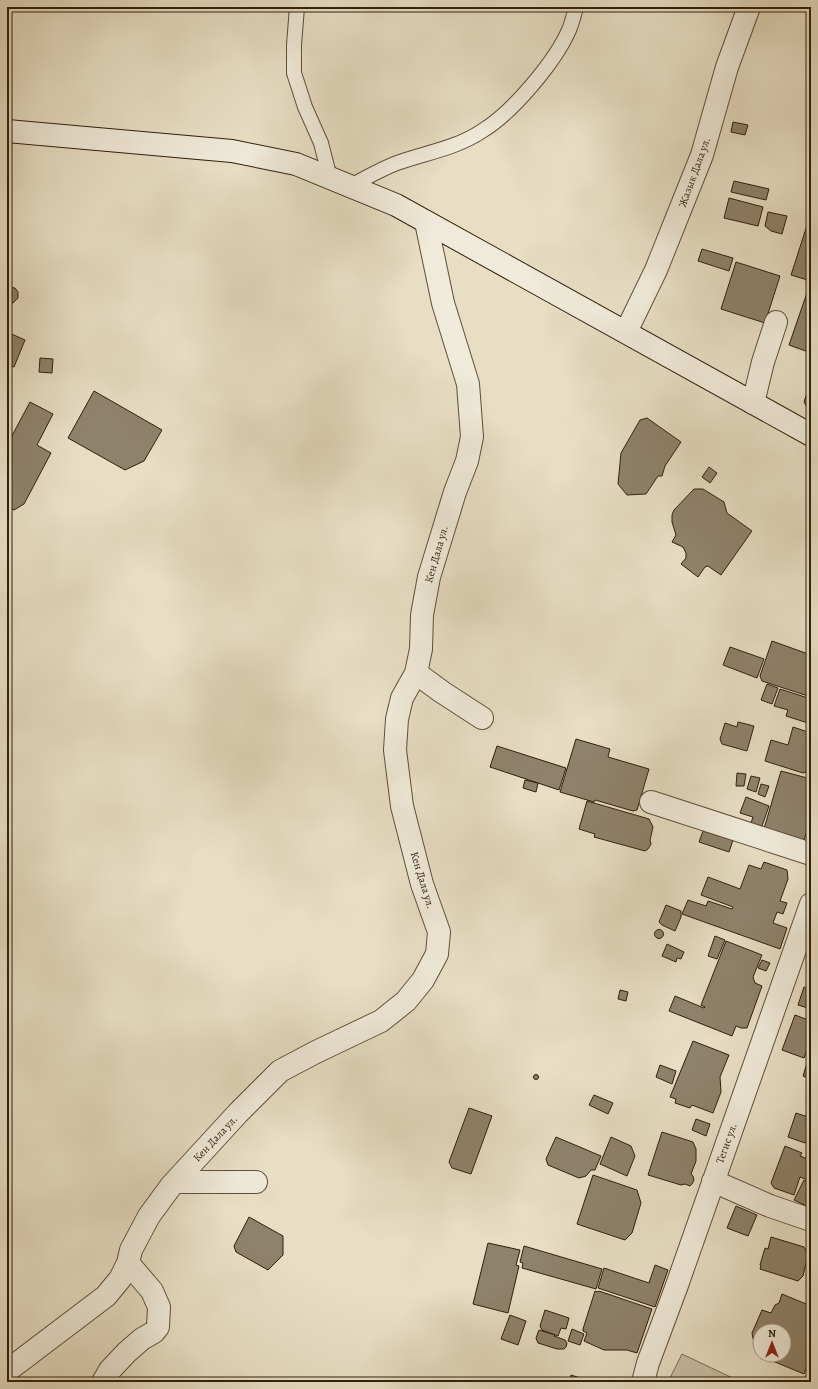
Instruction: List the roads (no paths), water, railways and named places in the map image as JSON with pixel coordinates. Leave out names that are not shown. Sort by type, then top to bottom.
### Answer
[{"type":"street","name":"Жазык Дала ул.","points":[[626,332],[656,270],[702,155],[727,67],[749,7]]},
{"type":"street","points":[[7,131],[232,151],[296,164],[396,205],[811,435]]},
{"type":"street","name":"Кен Дала ул.","points":[[7,1370],[106,1296],[120,1279],[128,1263],[131,1250],[149,1216],[175,1182],[280,1071],[381,1021],[406,1001],[423,980],[437,954],[439,932],[433,911],[422,884],[402,806],[395,750],[397,719],[402,698],[416,673],[421,649],[422,615],[429,576],[455,492],[467,461],[472,437],[468,384],[443,303],[426,222]]},
{"type":"street","points":[[752,403],[776,322]]},
{"type":"street","points":[[416,673],[482,718]]},
{"type":"street","points":[[651,802],[811,854]]},
{"type":"street","name":"Тегис ул.","points":[[642,1382],[811,904]]},
{"type":"street","points":[[713,1181],[770,1206],[811,1220]]},
{"type":"street","points":[[175,1182],[256,1182]]},
{"type":"street","points":[[103,1382],[110,1370],[127,1352],[142,1339],[154,1332],[158,1327],[159,1307],[152,1291],[128,1263]]},
{"type":"lane","points":[[297,7],[294,45],[294,73],[305,107],[321,144],[330,178]]},
{"type":"lane","points":[[350,186],[395,164],[458,143],[476,135],[505,114],[553,57],[569,30],[576,7]]}]
